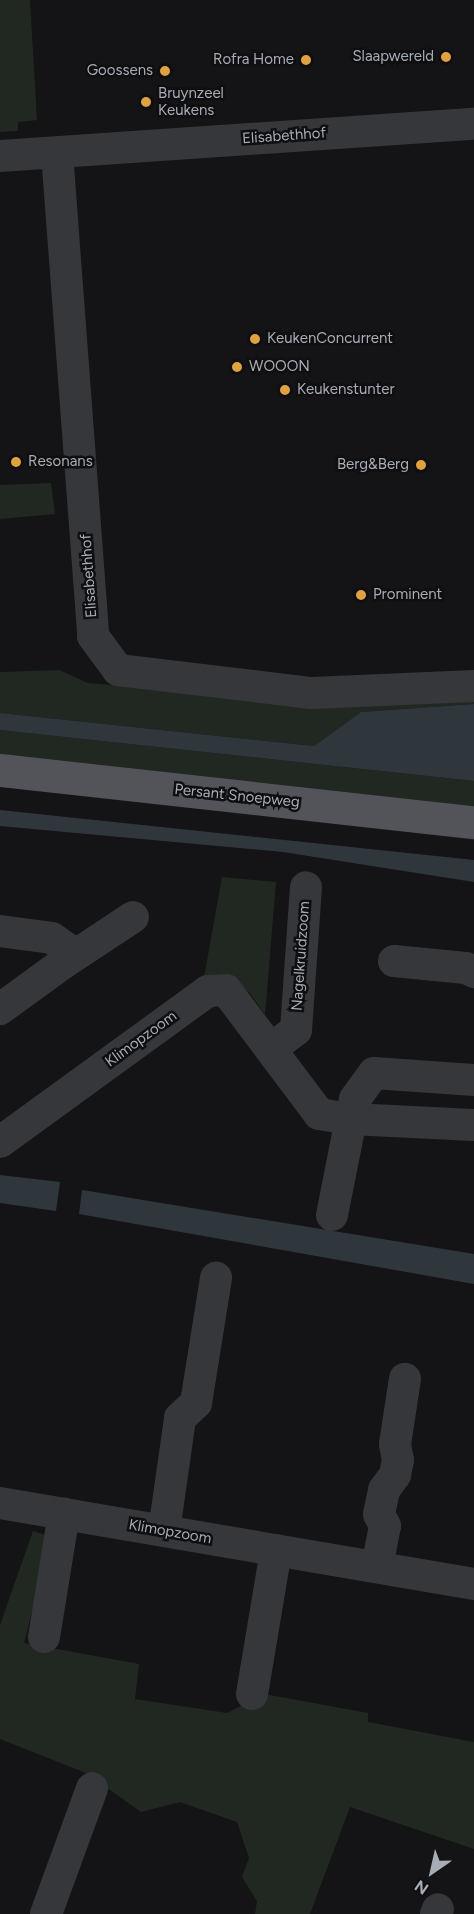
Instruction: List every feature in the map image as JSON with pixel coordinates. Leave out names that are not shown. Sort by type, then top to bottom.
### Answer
[{"type":"main road","name":"Persant Snoepweg","points":[[0,770],[474,822]]},
{"type":"street","name":"Elisabethhof","points":[[0,156],[474,124]]},
{"type":"street","name":"Elisabethhof","points":[[57,153],[93,636],[118,670],[312,693],[474,686]]},
{"type":"street","name":"Nagelkruidzoom","points":[[272,1048],[296,1030],[306,887]]},
{"type":"street","points":[[0,1009],[133,917]]},
{"type":"street","points":[[0,931],[52,938],[66,948],[62,964]]},
{"type":"street","points":[[394,961],[466,968],[474,972]]},
{"type":"street","name":"Klimopzoom","points":[[5,1128],[208,991],[226,990],[272,1048]]},
{"type":"street","points":[[272,1048],[319,1114],[351,1119],[474,1125]]},
{"type":"street","points":[[332,1215],[355,1099],[374,1073],[474,1080]]},
{"type":"street","points":[[164,1531],[180,1418],[196,1403],[216,1278]]},
{"type":"street","points":[[377,1568],[385,1526],[379,1514],[384,1490],[395,1475],[398,1461],[395,1444],[405,1379]]},
{"type":"street","name":"Klimopzoom","points":[[0,1503],[474,1584]]},
{"type":"street","points":[[44,1637],[64,1514]]},
{"type":"street","points":[[252,1694],[276,1550]]},
{"type":"street","points":[[46,1914],[92,1788]]},
{"type":"street","points":[[53,1914],[59,1912],[65,1914]]},
{"type":"shaded area","points":[[0,0],[30,0],[37,120],[18,122],[18,131],[0,132]]},
{"type":"shaded area","points":[[51,483],[55,514],[0,519],[0,485]]},
{"type":"shaded area","points":[[59,670],[88,683],[330,703],[474,696],[474,704],[361,712],[314,746],[0,713],[0,672]]},
{"type":"shaded area","points":[[474,704],[474,781],[0,730],[0,713],[314,746],[361,712]]},
{"type":"shaded area","points":[[0,730],[474,781],[474,811],[0,756]]},
{"type":"shaded area","points":[[0,810],[474,860],[474,882],[283,852],[0,826]]},
{"type":"shaded area","points":[[222,877],[276,882],[265,1015],[250,993],[226,977],[203,983]]},
{"type":"shaded area","points":[[0,1175],[60,1182],[56,1211],[0,1203]]},
{"type":"shaded area","points":[[82,1190],[474,1254],[474,1284],[79,1214]]},
{"type":"shaded area","points":[[33,1531],[51,1537],[24,1643],[139,1664],[135,1699],[227,1713],[264,1694],[368,1713],[368,1722],[474,1742],[474,1849],[350,1807],[310,1914],[255,1914],[257,1901],[242,1877],[249,1858],[237,1822],[180,1802],[141,1812],[86,1773],[0,1739],[0,1625]]},
{"type":"place","name":"Slaapwereld","points":[[446,57]]},
{"type":"place","name":"Rofra Home","points":[[306,60]]},
{"type":"place","name":"Goossens","points":[[165,71]]},
{"type":"place","name":"Bruynzeel Keukens","points":[[146,102]]},
{"type":"place","name":"KeukenConcurrent","points":[[255,339]]},
{"type":"place","name":"WOOON","points":[[237,367]]},
{"type":"place","name":"Keukenstunter","points":[[285,390]]},
{"type":"place","name":"Resonans","points":[[16,462]]},
{"type":"place","name":"Berg&Berg","points":[[421,465]]},
{"type":"place","name":"Prominent","points":[[361,595]]}]
